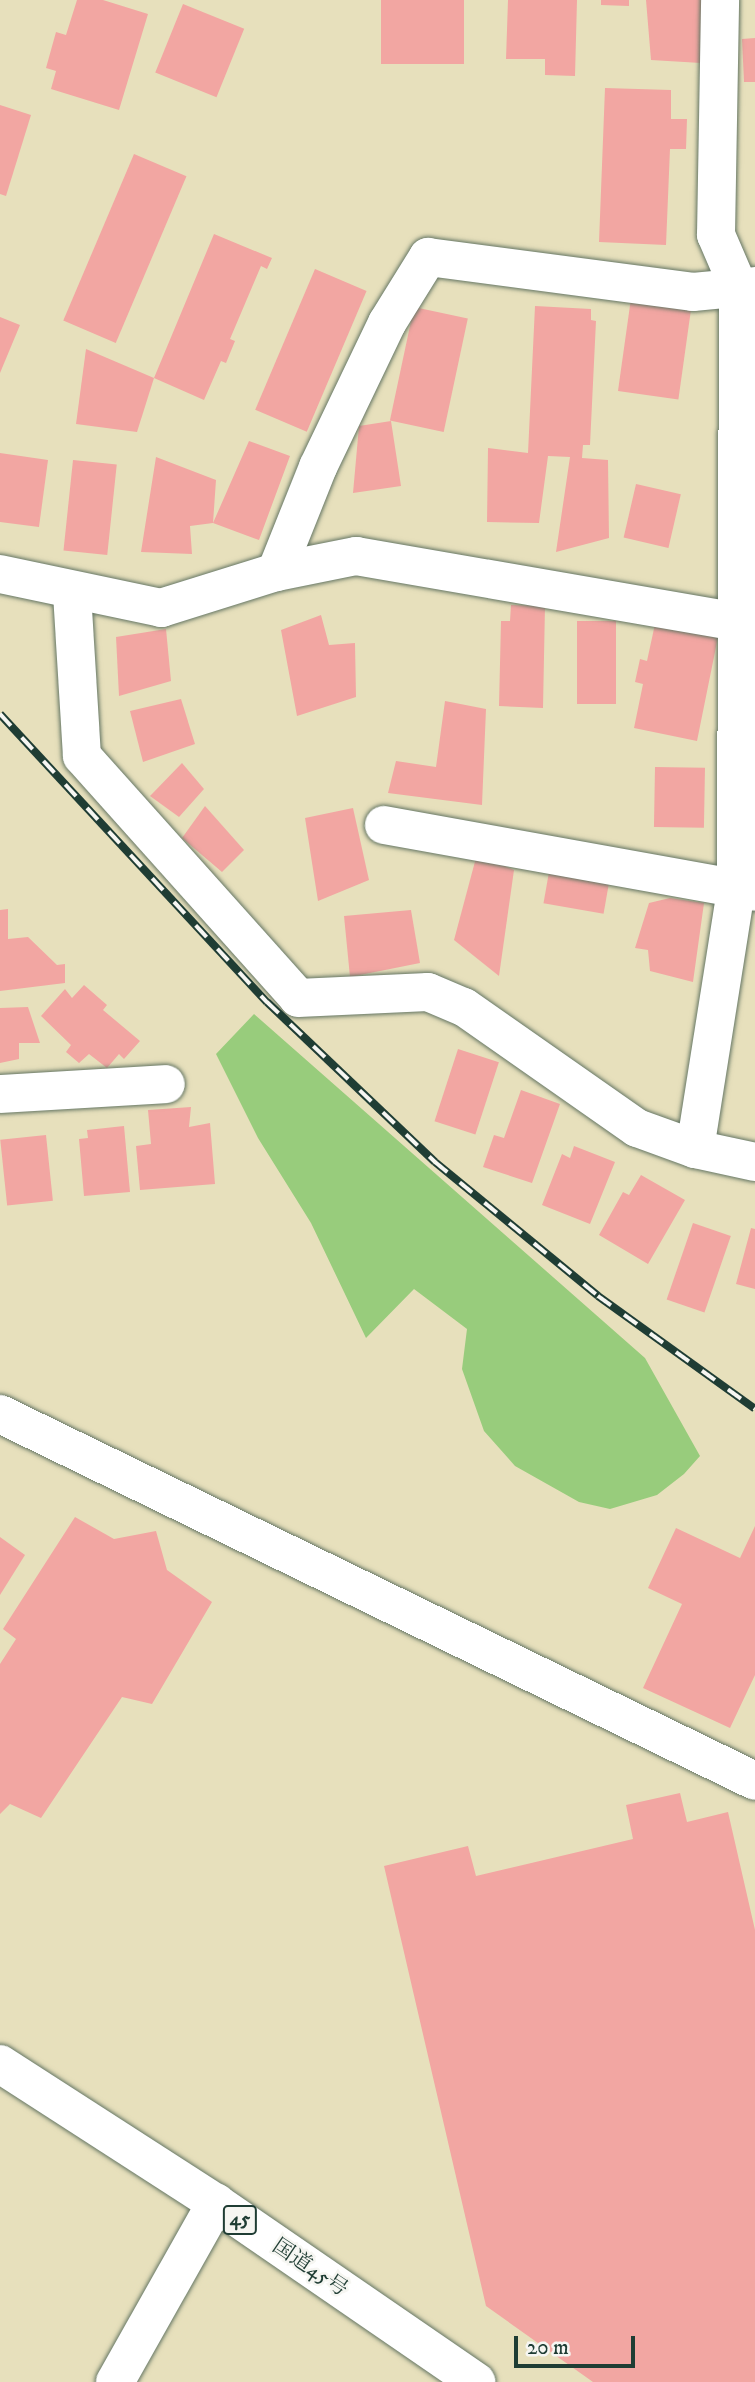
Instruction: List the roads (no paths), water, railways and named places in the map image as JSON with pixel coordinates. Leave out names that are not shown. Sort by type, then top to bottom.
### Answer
[{"type":"main road","points":[[695,1149],[746,891],[739,622],[746,286],[716,235],[720,0]]},
{"type":"main road","points":[[276,572],[318,467],[387,323],[428,257],[694,292],[746,286]]},
{"type":"main road","points":[[0,574],[72,593],[161,608],[276,572],[356,556],[739,622]]},
{"type":"main road","points":[[72,593],[82,756],[298,998],[428,992],[464,1007],[637,1128],[695,1149],[755,1162]]},
{"type":"main road","points":[[384,825],[746,891]]},
{"type":"main road","points":[[0,1094],[166,1084]]},
{"type":"main road","points":[[0,1414],[755,1781]]},
{"type":"main road","name":"国道45号","points":[[0,2064],[216,2203],[477,2382]]},
{"type":"main road","points":[[115,2382],[216,2203]]},
{"type":"railway","points":[[0,714],[267,1002],[435,1162],[598,1296],[755,1409]]}]
